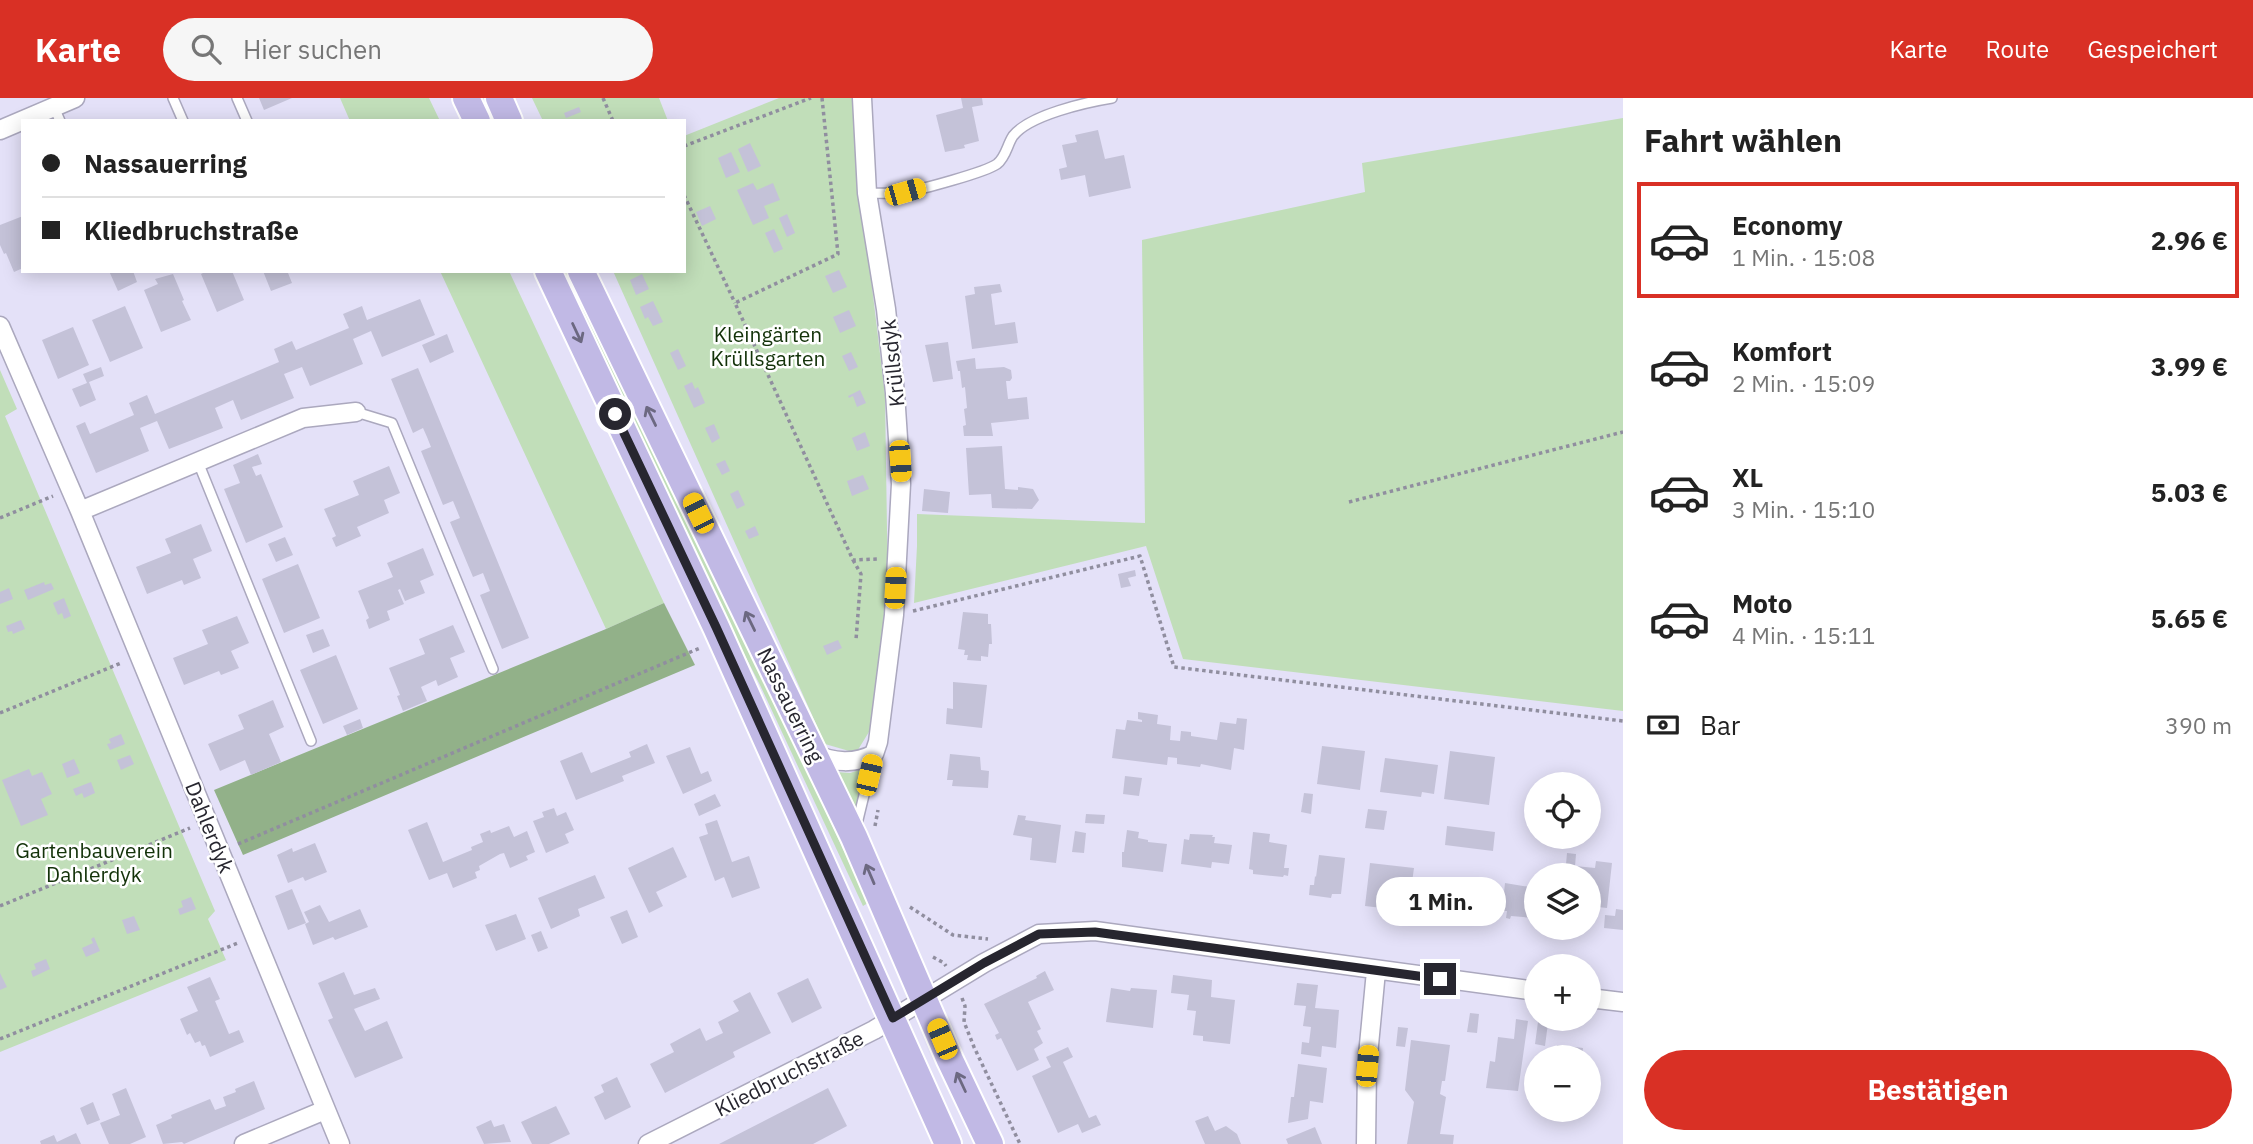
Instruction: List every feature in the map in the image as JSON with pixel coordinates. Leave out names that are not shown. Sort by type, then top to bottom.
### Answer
[{"type":"main road","points":[[466,98],[476,119]]},
{"type":"main road","points":[[499,98],[508,119]]},
{"type":"main road","name":"Nassauerring","points":[[549,273],[716,627],[948,1144]]},
{"type":"main road","name":"Nassauerring","points":[[582,273],[814,754],[864,833],[924,998],[990,1144]]},
{"type":"street","points":[[39,119],[57,114],[75,98]]},
{"type":"street","name":"Krüllsdyk","points":[[862,98],[867,193],[886,309],[901,484],[894,615],[880,731],[874,754]]},
{"type":"street","points":[[0,130],[21,124]]},
{"type":"street","name":"Dahlerdyk","points":[[0,326],[71,489],[340,1144]]},
{"type":"street","points":[[80,511],[303,418],[356,412]]},
{"type":"street","points":[[814,754],[824,759],[861,762],[874,754]]},
{"type":"street","name":"Kliedbruchstraße","points":[[648,1144],[893,1018],[953,981],[1039,934],[1095,932],[1524,990]]},
{"type":"street","points":[[1366,1144],[1367,1066],[1376,971]]},
{"type":"street","points":[[1601,999],[1623,1002]]},
{"type":"street","points":[[244,1144],[325,1110]]},
{"type":"lane","points":[[173,98],[182,119]]},
{"type":"lane","points":[[237,98],[246,119]]},
{"type":"lane","points":[[867,193],[905,192],[978,172],[998,163],[1014,136],[1024,126],[1074,105],[1112,98]]},
{"type":"lane","points":[[356,412],[392,423],[493,669]]},
{"type":"lane","points":[[198,461],[311,741]]},
{"type":"lane","name":"Krüllsdyk","points":[[864,833],[874,754]]},
{"type":"path","points":[[604,98],[612,119]]},
{"type":"path","points":[[686,145],[811,98]]},
{"type":"path","points":[[735,303],[838,254],[821,98]]},
{"type":"path","points":[[686,199],[861,575],[856,640]]},
{"type":"path","points":[[1349,502],[1623,432]]},
{"type":"path","points":[[0,518],[71,489]]},
{"type":"path","points":[[894,615],[1140,556],[1174,667],[1623,721]]},
{"type":"path","points":[[853,560],[897,561]]},
{"type":"path","points":[[220,851],[700,648]]},
{"type":"path","points":[[0,713],[140,656]]},
{"type":"path","points":[[864,833],[879,806]]},
{"type":"path","points":[[0,906],[208,821]]},
{"type":"path","points":[[912,916],[907,904],[953,934],[990,939]]},
{"type":"path","points":[[0,1039],[255,936]]},
{"type":"path","points":[[930,955],[944,962],[965,1006],[964,1022],[1020,1144]]},
{"type":"green space","points":[[340,98],[429,98],[439,119],[349,119]]},
{"type":"green space","points":[[532,98],[659,98],[667,119],[542,119]]},
{"type":"green space","name":"Kleingärten Krüllsgarten","points":[[779,98],[854,98],[865,229],[885,395],[888,596],[872,727],[856,753],[825,744],[614,273],[686,273],[686,135]]},
{"type":"green space","points":[[1623,118],[1623,711],[1183,659],[1146,546],[914,603],[917,514],[1145,523],[1142,240],[1365,192],[1362,163]]},
{"type":"green space","points":[[441,273],[510,273],[664,603],[606,629]]},
{"type":"green space","points":[[556,273],[576,273],[868,903],[863,906],[760,685],[646,462]]},
{"type":"green space","name":"Gartenbauverein Dahlerdyk","points":[[0,370],[17,409],[5,416],[215,911],[208,919],[226,960],[0,1052]]},
{"type":"green space","points":[[664,603],[695,665],[243,855],[214,790]]},
{"type":"green space","points":[[865,768],[856,811],[836,772],[850,773]]},
{"type":"building","points":[[259,98],[292,98],[264,110]]},
{"type":"building","points":[[961,98],[982,98],[983,105],[972,107],[979,141],[964,145],[965,148],[945,152],[936,115],[963,108]]},
{"type":"building","points":[[579,107],[581,112],[566,118],[564,113]]},
{"type":"building","points":[[1098,130],[1105,159],[1124,155],[1131,188],[1089,197],[1085,175],[1061,180],[1059,169],[1067,167],[1062,145],[1077,142],[1075,135]]},
{"type":"building","points":[[750,143],[761,166],[748,172],[738,149]]},
{"type":"building","points":[[731,152],[740,172],[726,178],[718,158]]},
{"type":"building","points":[[753,183],[757,190],[773,183],[780,200],[764,206],[769,218],[753,225],[737,190]]},
{"type":"building","points":[[710,206],[716,219],[702,226],[696,212]]},
{"type":"building","points":[[787,214],[795,233],[787,237],[779,218]]},
{"type":"building","points":[[21,217],[21,269],[14,272],[0,245],[0,225]]},
{"type":"building","points":[[774,229],[783,249],[774,253],[765,233]]},
{"type":"building","points":[[839,270],[847,287],[833,293],[825,276]]},
{"type":"building","points":[[110,273],[134,273],[137,282],[118,291]]},
{"type":"building","points":[[233,273],[244,300],[217,312],[201,274]]},
{"type":"building","points":[[264,273],[288,273],[292,283],[271,291]]},
{"type":"building","points":[[173,274],[191,320],[161,332],[144,290],[158,284],[155,279]]},
{"type":"building","points":[[642,274],[649,289],[636,295],[630,280]]},
{"type":"building","points":[[1000,284],[1002,292],[991,294],[995,325],[1015,322],[1018,343],[972,349],[965,296],[975,294],[974,287]]},
{"type":"building","points":[[420,299],[435,335],[382,357],[371,331],[353,339],[363,364],[310,386],[302,367],[284,374],[294,398],[241,420],[233,400],[215,408],[223,428],[169,449],[157,421],[140,428],[149,451],[96,473],[76,426],[85,422],[90,434],[134,415],[129,403],[147,395],[155,414],[279,362],[274,349],[292,341],[296,350],[349,328],[343,314],[362,306],[367,320]]},
{"type":"building","points":[[653,301],[663,322],[653,326],[648,317],[645,319],[640,307]]},
{"type":"building","points":[[125,306],[143,348],[110,362],[92,320]]},
{"type":"building","points":[[849,310],[856,326],[840,333],[833,317]]},
{"type":"building","points":[[73,327],[89,365],[58,379],[42,340]]},
{"type":"building","points":[[447,334],[454,352],[430,363],[422,345]]},
{"type":"building","points":[[948,342],[953,379],[933,382],[925,345]]},
{"type":"building","points":[[678,349],[686,366],[678,370],[670,353]]},
{"type":"building","points":[[851,352],[858,367],[849,371],[842,356]]},
{"type":"building","points":[[975,358],[976,369],[1004,367],[1011,370],[1012,378],[1006,381],[1008,399],[1027,397],[1029,419],[991,423],[993,436],[964,436],[964,409],[967,408],[965,387],[962,388],[956,361]]},
{"type":"building","points":[[101,367],[104,376],[89,382],[96,400],[80,407],[72,389],[87,383],[83,374]]},
{"type":"building","points":[[418,368],[529,638],[502,649],[480,595],[490,591],[483,573],[473,577],[450,522],[460,518],[453,501],[443,505],[421,451],[431,447],[427,437],[423,428],[413,433],[391,379]]},
{"type":"building","points":[[692,382],[695,389],[698,387],[705,403],[694,408],[684,386]]},
{"type":"building","points":[[860,390],[866,403],[857,407],[853,396],[848,396]]},
{"type":"building","points":[[714,424],[720,438],[712,443],[705,428]]},
{"type":"building","points":[[865,432],[870,446],[857,451],[852,438]]},
{"type":"building","points":[[1002,446],[1005,489],[1033,489],[1039,500],[1032,509],[992,508],[991,494],[969,495],[966,448]]},
{"type":"building","points":[[258,454],[262,464],[252,467],[256,476],[261,474],[283,527],[246,543],[224,489],[240,483],[233,465]]},
{"type":"building","points":[[725,460],[730,471],[722,475],[716,464]]},
{"type":"building","points":[[389,466],[400,493],[384,500],[389,513],[357,527],[361,536],[336,547],[332,538],[336,536],[324,509],[359,495],[353,481]]},
{"type":"building","points":[[863,475],[869,489],[852,496],[847,481]]},
{"type":"building","points":[[924,489],[950,492],[948,513],[922,511]]},
{"type":"building","points":[[738,490],[745,505],[737,509],[730,494]]},
{"type":"building","points":[[201,524],[212,551],[193,559],[201,578],[184,585],[182,580],[147,594],[136,567],[171,553],[165,539]]},
{"type":"building","points":[[755,526],[759,535],[749,539],[745,531]]},
{"type":"building","points":[[285,537],[293,555],[276,562],[268,544]]},
{"type":"building","points":[[423,548],[434,575],[420,581],[425,593],[405,601],[400,589],[398,590],[404,604],[387,611],[390,620],[369,629],[366,620],[369,618],[358,591],[393,577],[387,563]]},
{"type":"building","points":[[298,564],[320,618],[284,633],[262,579]]},
{"type":"building","points":[[1135,570],[1136,576],[1128,578],[1131,586],[1121,588],[1118,574]]},
{"type":"building","points":[[44,582],[45,585],[51,583],[54,589],[28,600],[24,590]]},
{"type":"building","points":[[9,588],[13,599],[0,604],[0,592]]},
{"type":"building","points":[[64,598],[71,616],[64,619],[62,613],[58,615],[53,603]]},
{"type":"building","points":[[963,612],[988,614],[992,644],[989,644],[988,657],[981,656],[981,661],[967,660],[965,650],[958,649]]},
{"type":"building","points":[[237,616],[249,643],[231,651],[239,668],[221,675],[219,671],[184,685],[173,658],[208,644],[202,630]]},
{"type":"building","points":[[21,620],[25,629],[13,634],[12,631],[8,632],[6,626]]},
{"type":"building","points":[[453,625],[465,652],[450,658],[458,677],[438,686],[436,680],[421,687],[427,701],[403,711],[397,696],[400,695],[389,668],[425,654],[419,639]]},
{"type":"building","points":[[323,629],[330,646],[313,653],[306,635]]},
{"type":"building","points":[[838,640],[842,648],[827,655],[823,646]]},
{"type":"building","points":[[336,655],[358,709],[323,724],[300,670]]},
{"type":"building","points":[[953,682],[987,685],[982,728],[946,724],[947,708],[953,709]]},
{"type":"building","points":[[273,700],[284,727],[269,734],[281,762],[251,775],[245,760],[220,771],[208,744],[244,729],[238,715]]},
{"type":"building","points":[[1138,712],[1158,715],[1157,724],[1171,726],[1170,740],[1180,741],[1181,731],[1191,732],[1191,736],[1217,740],[1220,722],[1236,724],[1237,718],[1247,719],[1244,750],[1234,748],[1231,770],[1201,764],[1200,767],[1177,764],[1177,758],[1168,757],[1167,765],[1112,758],[1116,729],[1125,730],[1127,720],[1142,722],[1138,719]]},
{"type":"building","points":[[360,719],[363,728],[347,735],[343,726]]},
{"type":"building","points":[[121,734],[125,744],[110,750],[107,744],[111,743],[109,739]]},
{"type":"building","points":[[647,744],[655,763],[622,776],[624,781],[576,800],[560,761],[582,752],[591,773],[631,757],[629,752]]},
{"type":"building","points":[[1322,746],[1365,751],[1360,790],[1317,784]]},
{"type":"building","points":[[690,747],[701,774],[708,771],[712,781],[683,794],[666,756]]},
{"type":"building","points":[[1450,751],[1495,757],[1489,805],[1444,799]]},
{"type":"building","points":[[950,754],[980,757],[981,770],[989,771],[988,788],[952,786],[953,780],[947,780]]},
{"type":"building","points":[[130,755],[134,764],[121,770],[117,760]]},
{"type":"building","points":[[1385,758],[1438,765],[1434,794],[1422,792],[1421,797],[1380,792]]},
{"type":"building","points":[[74,759],[80,773],[67,778],[62,764]]},
{"type":"building","points":[[29,769],[32,776],[42,772],[52,794],[41,799],[48,815],[21,826],[2,780]]},
{"type":"building","points":[[1125,776],[1142,778],[1139,796],[1123,794]]},
{"type":"building","points":[[91,782],[95,793],[84,798],[82,793],[76,796],[73,789]]},
{"type":"building","points":[[1304,793],[1313,794],[1311,814],[1301,812]]},
{"type":"building","points":[[715,794],[721,806],[699,816],[694,804]]},
{"type":"building","points":[[554,808],[557,816],[566,812],[574,830],[565,834],[569,843],[546,853],[533,821],[544,817],[542,812]]},
{"type":"building","points":[[1368,809],[1387,811],[1384,830],[1365,828]]},
{"type":"building","points":[[1086,814],[1105,815],[1104,824],[1085,823]]},
{"type":"building","points":[[1018,815],[1026,816],[1025,820],[1061,825],[1056,863],[1030,860],[1032,838],[1013,835]]},
{"type":"building","points":[[717,820],[732,862],[749,856],[760,888],[732,898],[724,877],[715,881],[699,837],[708,834],[705,824]]},
{"type":"building","points":[[427,822],[443,862],[472,850],[471,847],[483,842],[480,834],[509,826],[514,837],[527,831],[535,852],[526,856],[528,860],[510,868],[504,853],[500,854],[479,866],[480,870],[475,872],[477,878],[453,888],[447,873],[429,880],[408,830]]},
{"type":"building","points":[[1447,826],[1495,832],[1493,851],[1445,845]]},
{"type":"building","points":[[1127,830],[1139,832],[1138,838],[1148,842],[1167,844],[1163,872],[1122,867]]},
{"type":"building","points":[[1075,831],[1086,833],[1084,853],[1072,852]]},
{"type":"building","points":[[1253,832],[1270,834],[1269,842],[1287,845],[1284,868],[1289,868],[1288,876],[1253,874],[1253,870],[1249,869]]},
{"type":"building","points":[[1190,834],[1213,835],[1214,843],[1232,845],[1229,864],[1212,862],[1211,868],[1181,864],[1184,839],[1189,840]]},
{"type":"building","points":[[315,843],[327,872],[305,881],[303,877],[288,883],[277,855],[292,848],[293,852]]},
{"type":"building","points":[[673,847],[687,877],[656,892],[663,906],[649,913],[628,868]]},
{"type":"building","points":[[1567,853],[1576,854],[1575,863],[1566,863]]},
{"type":"building","points":[[1319,855],[1345,858],[1341,894],[1332,894],[1331,898],[1309,895],[1310,885],[1314,885],[1316,877]]},
{"type":"building","points":[[1596,861],[1612,863],[1607,908],[1601,907],[1601,863]]},
{"type":"building","points":[[1370,863],[1414,868],[1408,911],[1365,906]]},
{"type":"building","points":[[595,875],[605,898],[578,909],[580,916],[551,929],[538,898]]},
{"type":"building","points":[[1448,877],[1470,882],[1470,904],[1467,910],[1442,907],[1441,913],[1431,912],[1433,895],[1443,896],[1445,880],[1448,880]]},
{"type":"building","points":[[1505,883],[1524,886],[1524,917],[1506,918],[1507,911],[1502,911]]},
{"type":"building","points":[[292,889],[306,923],[288,930],[275,896]]},
{"type":"building","points":[[191,897],[196,909],[180,915],[178,909],[183,907],[181,901]]},
{"type":"building","points":[[320,905],[329,922],[360,909],[368,927],[313,945],[305,924],[309,922],[304,912]]},
{"type":"building","points":[[1616,909],[1623,910],[1623,930],[1604,928],[1605,915],[1615,916]]},
{"type":"building","points":[[627,910],[638,937],[622,944],[610,917]]},
{"type":"building","points":[[516,914],[526,939],[496,951],[485,925]]},
{"type":"building","points":[[134,916],[140,930],[127,934],[122,920]]},
{"type":"building","points":[[541,931],[548,948],[538,952],[531,935]]},
{"type":"building","points":[[94,937],[100,951],[86,957],[82,948],[93,943],[91,939]]},
{"type":"building","points":[[46,959],[50,969],[33,977],[31,971],[36,969],[34,964]]},
{"type":"building","points":[[1045,971],[1054,990],[1028,1002],[1041,1029],[1037,1031],[1043,1043],[1034,1049],[1039,1060],[1017,1071],[1001,1038],[997,1040],[995,1035],[999,1033],[984,1004],[1037,978],[1036,976]]},
{"type":"building","points":[[344,972],[354,995],[375,988],[380,999],[354,1009],[365,1031],[387,1021],[403,1058],[355,1078],[328,1020],[333,1018],[318,983]]},
{"type":"building","points":[[0,973],[7,987],[0,990]]},
{"type":"building","points":[[1173,975],[1212,980],[1211,997],[1235,1000],[1230,1044],[1203,1041],[1203,1036],[1193,1035],[1196,1011],[1187,1010],[1189,995],[1171,993]]},
{"type":"building","points":[[210,977],[220,999],[215,1001],[229,1034],[239,1030],[244,1042],[210,1057],[205,1045],[202,1046],[200,1041],[195,1043],[190,1033],[187,1035],[180,1019],[198,1011],[187,987]]},
{"type":"building","points":[[808,978],[822,1008],[792,1023],[777,993]]},
{"type":"building","points":[[1297,983],[1318,985],[1315,1008],[1339,1010],[1336,1048],[1322,1046],[1321,1057],[1301,1054],[1302,1042],[1309,1043],[1311,1027],[1303,1026],[1306,1006],[1294,1005]]},
{"type":"building","points":[[1111,988],[1130,991],[1131,988],[1157,990],[1153,1028],[1106,1022]]},
{"type":"building","points":[[750,992],[771,1033],[733,1052],[735,1057],[665,1093],[650,1064],[674,1052],[670,1044],[700,1028],[706,1041],[723,1033],[718,1022],[739,1011],[733,1001]]},
{"type":"building","points":[[1470,1013],[1479,1014],[1477,1033],[1467,1032]]},
{"type":"building","points":[[1516,1019],[1524,1020],[1524,1031],[1527,1031],[1518,1091],[1486,1088],[1490,1061],[1495,1062],[1498,1037],[1514,1039]]},
{"type":"building","points":[[1398,1027],[1408,1028],[1405,1047],[1396,1046]]},
{"type":"building","points":[[1537,1031],[1547,1031],[1545,1045],[1535,1044]]},
{"type":"building","points":[[1411,1040],[1450,1045],[1445,1081],[1442,1081],[1440,1094],[1446,1097],[1440,1134],[1454,1135],[1453,1144],[1407,1144],[1414,1102],[1405,1090]]},
{"type":"building","points":[[1068,1047],[1073,1057],[1063,1062],[1089,1118],[1096,1115],[1101,1125],[1082,1133],[1078,1124],[1058,1133],[1032,1076],[1051,1067],[1046,1057]]},
{"type":"building","points":[[1298,1064],[1327,1068],[1323,1103],[1310,1101],[1308,1119],[1288,1123],[1291,1097],[1294,1097]]},
{"type":"building","points":[[617,1077],[631,1107],[605,1120],[594,1097],[604,1092],[601,1085]]},
{"type":"building","points":[[254,1081],[265,1109],[184,1144],[163,1144],[156,1125],[172,1118],[171,1115],[210,1099],[215,1110],[226,1106],[223,1097]]},
{"type":"building","points":[[126,1088],[146,1137],[130,1144],[109,1144],[100,1123],[120,1115],[112,1094]]},
{"type":"building","points":[[828,1088],[847,1126],[813,1144],[719,1144]]},
{"type":"building","points":[[93,1102],[100,1120],[87,1125],[80,1108]]},
{"type":"building","points":[[556,1106],[570,1134],[549,1144],[532,1144],[521,1122]]},
{"type":"building","points":[[1208,1116],[1215,1131],[1226,1126],[1237,1134],[1241,1144],[1205,1144],[1195,1121]]},
{"type":"building","points":[[491,1120],[494,1127],[504,1124],[511,1142],[484,1144],[476,1127]]},
{"type":"building","points":[[1315,1127],[1322,1144],[1288,1144],[1286,1139]]},
{"type":"building","points":[[76,1133],[81,1144],[41,1144],[40,1141],[54,1135],[57,1142]]},
{"type":"route","points":[[615,414],[716,627],[893,1018],[984,963],[1039,934],[1095,932],[1440,979]]}]
